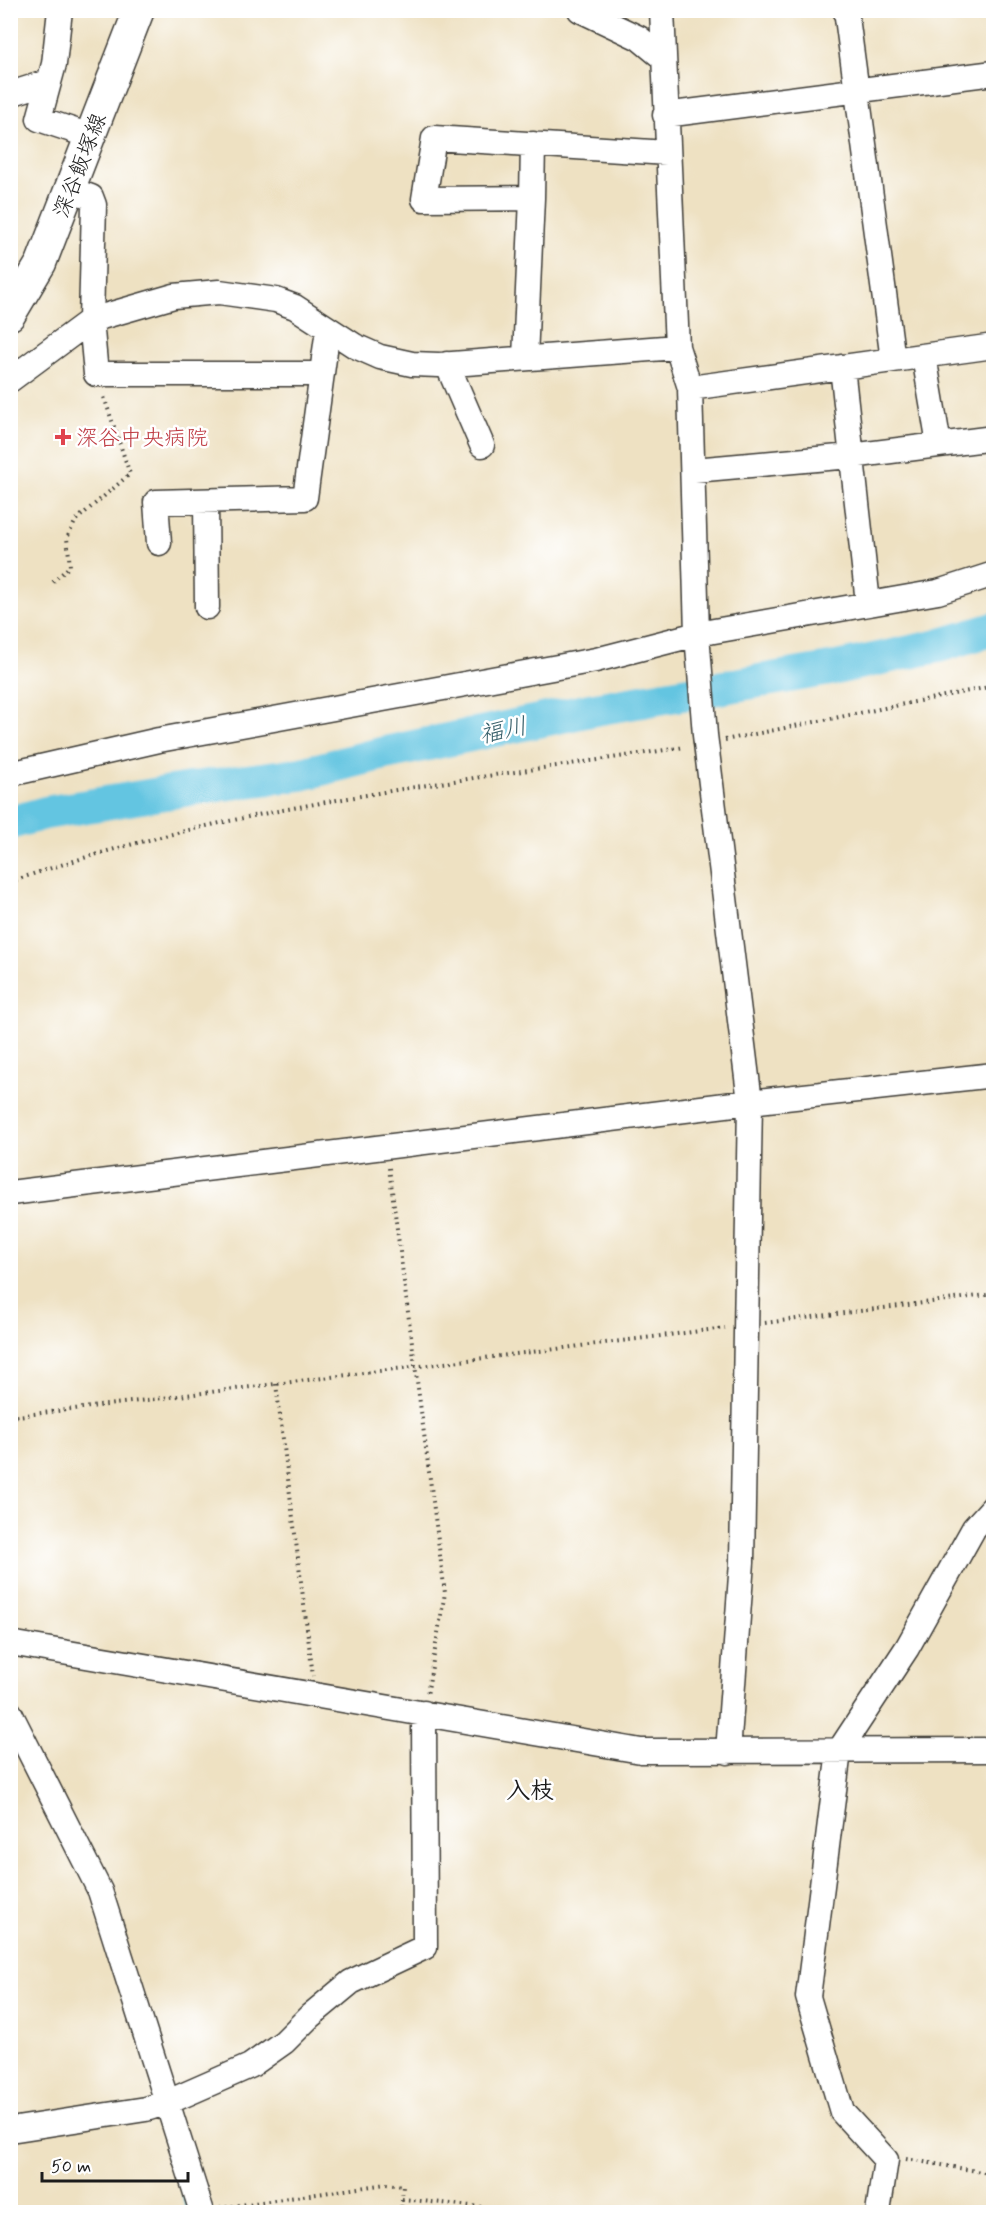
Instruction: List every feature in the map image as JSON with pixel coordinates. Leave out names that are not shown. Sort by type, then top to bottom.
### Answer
[{"type":"main road","name":"深谷飯塚線","points":[[10,315],[41,262],[139,10]]},
{"type":"street","points":[[60,10],[59,35],[39,119],[90,136]]},
{"type":"street","points":[[580,10],[639,38],[662,57]]},
{"type":"street","points":[[662,10],[662,57],[677,347],[690,388],[697,641],[706,739],[750,1102],[742,1562],[728,1752]]},
{"type":"street","points":[[846,10],[893,360]]},
{"type":"street","points":[[665,115],[993,73]]},
{"type":"street","points":[[10,94],[48,82]]},
{"type":"street","points":[[532,198],[424,199],[434,138],[667,153]]},
{"type":"street","points":[[525,358],[533,144]]},
{"type":"street","points":[[69,189],[91,197],[94,205],[91,320],[96,374],[322,374]]},
{"type":"street","points":[[10,380],[91,320],[174,296],[219,292],[276,300],[295,308],[355,346],[380,357],[412,364],[447,364],[677,347]]},
{"type":"street","points":[[159,543],[156,502],[305,498],[328,329]]},
{"type":"street","points":[[690,388],[993,346]]},
{"type":"street","points":[[924,356],[939,445]]},
{"type":"street","points":[[447,364],[482,446]]},
{"type":"street","points":[[842,367],[868,603]]},
{"type":"street","points":[[694,470],[851,456],[993,438]]},
{"type":"street","points":[[206,501],[207,606]]},
{"type":"street","points":[[10,774],[159,740],[697,641],[868,603],[938,592],[993,574]]},
{"type":"street","points":[[10,1193],[750,1102],[993,1076]]},
{"type":"street","points":[[878,2212],[886,2160],[842,2112],[808,1997],[838,1751],[907,1648],[975,1528],[993,1506]]},
{"type":"street","points":[[10,1643],[641,1751],[993,1750]]},
{"type":"street","points":[[10,1713],[100,1891],[202,2212]]},
{"type":"street","points":[[10,2130],[104,2116],[168,2102],[266,2057],[351,1982],[425,1947],[424,1713]]},
{"type":"path","points":[[52,582],[70,566],[67,538],[75,520],[130,474],[96,374]]},
{"type":"path","points":[[10,882],[67,862],[279,809],[706,739],[993,686]]},
{"type":"path","points":[[386,1147],[445,1593],[424,1713]]},
{"type":"path","points":[[10,1417],[993,1294]]},
{"type":"path","points":[[276,1384],[316,1694]]},
{"type":"path","points":[[886,2160],[900,2158],[993,2174]]},
{"type":"path","points":[[202,2212],[386,2184],[403,2186],[401,2212]]},
{"type":"path","points":[[402,2199],[531,2212]]},
{"type":"waterway","name":"福川","points":[[10,823],[45,813],[208,786],[301,774],[385,753],[595,709],[836,668],[938,646],[994,629]]},
{"type":"waterway","points":[[185,2196],[189,2212]]},
{"type":"place","name":"深谷中央病院","points":[[63,437]]},
{"type":"district","name":"入枝","points":[[530,1790]]}]
